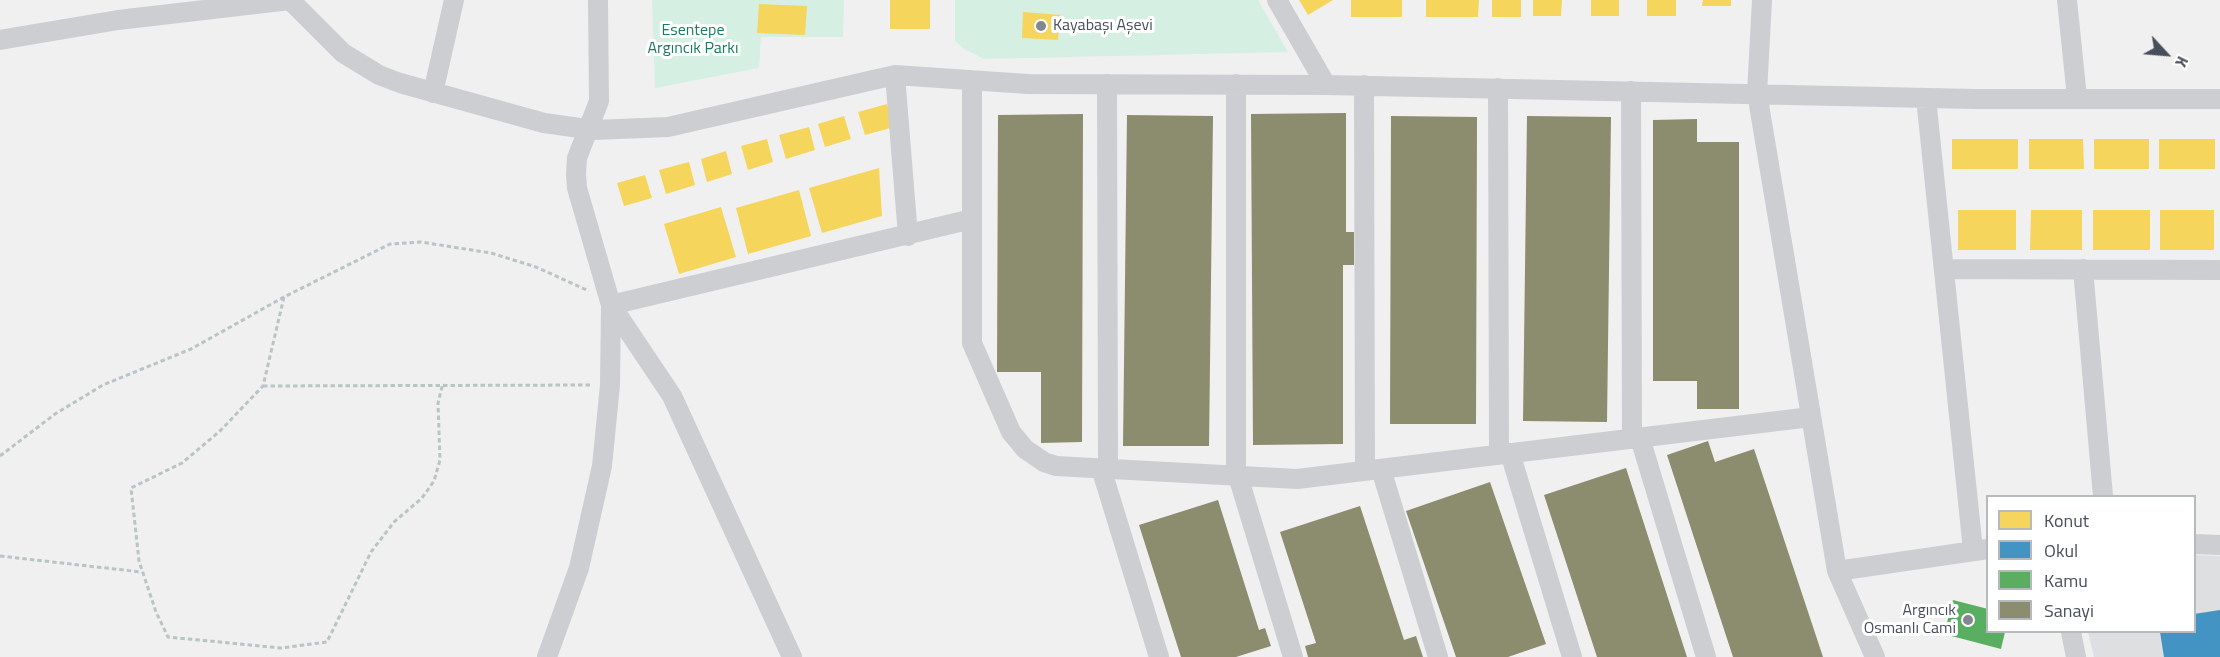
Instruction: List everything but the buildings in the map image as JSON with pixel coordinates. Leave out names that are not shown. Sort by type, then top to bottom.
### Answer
[{"type":"street","points":[[0,40],[118,21],[290,0],[318,31],[352,59],[389,79],[544,123],[588,130],[618,131],[668,127],[895,75],[1028,84],[1326,85],[1926,98],[2220,99]]},
{"type":"street","points":[[434,93],[454,0]]},
{"type":"street","points":[[547,657],[579,568],[596,502],[610,385],[611,305],[577,188],[578,158],[599,101],[598,0]]},
{"type":"street","points":[[1277,0],[1326,85]]},
{"type":"street","points":[[1761,0],[1756,93],[1837,572],[1875,657]]},
{"type":"street","points":[[2067,0],[2077,98]]},
{"type":"street","points":[[895,75],[908,236]]},
{"type":"street","points":[[972,80],[972,343],[1011,432],[1025,449],[1044,462],[1056,466],[1297,479],[1811,417]]},
{"type":"street","points":[[1107,84],[1105,469],[1159,657]]},
{"type":"street","points":[[1236,84],[1237,476],[1293,657]]},
{"type":"street","points":[[1364,86],[1373,470],[1438,657]]},
{"type":"street","points":[[1498,88],[1504,454],[1572,657]]},
{"type":"street","points":[[1631,91],[1636,438],[1707,657]]},
{"type":"street","points":[[1837,572],[1980,549],[1944,268],[1926,98]]},
{"type":"street","points":[[611,305],[972,219]]},
{"type":"street","points":[[1944,268],[2220,270]]},
{"type":"street","points":[[2083,270],[2103,495]]},
{"type":"street","points":[[611,305],[672,396],[792,657]]},
{"type":"street","points":[[2196,544],[2220,545]]},
{"type":"street","points":[[2071,633],[2076,657]]},
{"type":"path","points":[[0,456],[55,414],[103,385],[191,349],[284,297],[390,244],[421,242],[511,258],[561,278],[611,305]]},
{"type":"path","points":[[284,297],[263,386],[220,432],[182,463],[131,488],[134,537],[142,572],[168,637],[281,648],[327,642],[371,552],[394,522],[422,498],[434,481],[440,460],[438,404],[443,383]]},
{"type":"path","points":[[263,386],[443,383],[610,385]]},
{"type":"path","points":[[0,556],[142,572]]},
{"type":"shaded area","points":[[2196,555],[2220,556],[2220,657],[2094,657],[2088,633],[2196,633]]},
{"type":"green space","name":"Esentepe Argıncık Parkı","points":[[652,0],[844,0],[843,37],[761,37],[759,68],[655,88]]},
{"type":"green space","points":[[955,0],[1258,0],[1288,52],[984,59],[964,49],[955,41]]},
{"type":"place","name":"Kayabaşı Aşevi","points":[[1041,26]]},
{"type":"place","name":"Argıncık Osmanlı Cami","points":[[1968,620]]}]
